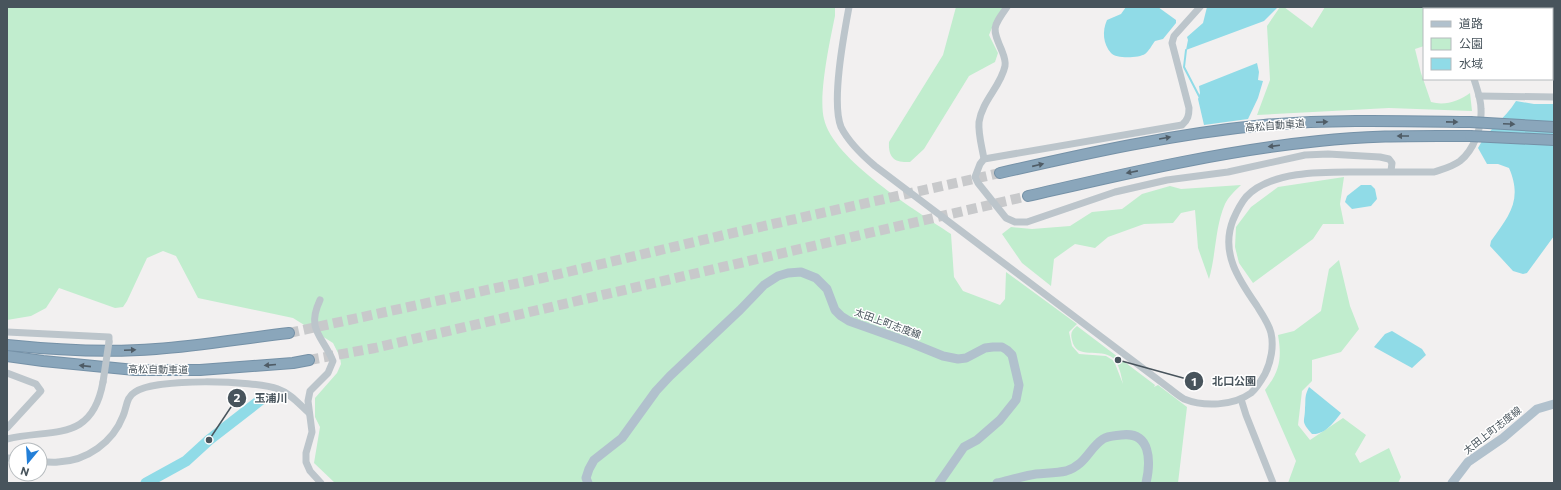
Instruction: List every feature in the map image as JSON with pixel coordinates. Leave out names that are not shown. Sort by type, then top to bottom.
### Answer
[{"type":"highway","name":"高松自動車道","points":[[1000,173],[1141,142],[1266,125],[1348,120],[1470,122],[1554,127]]},
{"type":"highway","name":"高松自動車道","points":[[1028,196],[1115,176],[1262,148],[1320,141],[1389,136],[1470,136],[1554,140]]},
{"type":"highway","name":"高松自動車道","points":[[7,345],[41,348],[121,351],[156,350],[289,333]]},
{"type":"highway","name":"高松自動車道","points":[[7,356],[135,370],[200,370],[293,363],[309,360]]},
{"type":"main road","name":"太田上町志度線","points":[[588,483],[586,478],[594,460],[622,438],[656,392],[670,376],[740,310],[764,285],[778,276],[788,273],[801,272],[816,278],[823,283],[827,289],[835,310],[849,321],[943,356],[958,359],[966,358],[985,348],[993,346],[1002,347],[1012,355],[1019,385],[1016,400],[1000,420],[977,440],[964,447],[939,483]]},
{"type":"main road","name":"太田上町志度線","points":[[1452,483],[1468,462],[1503,438],[1536,409],[1554,404]]},
{"type":"main road","points":[[997,483],[1035,474],[1067,471],[1085,460],[1102,440],[1109,436],[1125,434],[1140,438],[1144,444],[1149,459],[1146,483]]},
{"type":"street","points":[[849,7],[839,76],[838,115],[845,134],[859,152],[875,166],[1183,398],[1196,402],[1216,404],[1236,402],[1252,392],[1260,382],[1271,358],[1271,332],[1262,314],[1235,273],[1230,254],[1228,239],[1231,226],[1235,214],[1246,197],[1255,190],[1274,180],[1294,175],[1316,172],[1434,172],[1446,169],[1459,162],[1469,152],[1480,125],[1481,108],[1474,80]]},
{"type":"street","points":[[984,159],[979,121],[986,104],[1002,76],[1005,66],[1005,59],[994,30],[997,21],[1007,7]]},
{"type":"street","points":[[1200,7],[1174,36],[1172,43],[1189,108],[1189,117],[1186,122],[1182,125],[984,159],[980,164],[975,177],[978,184],[1006,218],[1015,222],[1027,222],[1115,192],[1167,180],[1228,172],[1305,155],[1328,154],[1380,157],[1389,159],[1392,163],[1391,171]]},
{"type":"street","points":[[1479,96],[1554,97]]},
{"type":"street","points":[[320,300],[316,308],[314,322],[316,331],[333,361],[328,373],[310,391],[308,401],[312,432],[306,453],[306,462],[310,471],[321,483]]},
{"type":"street","points":[[7,332],[109,339],[101,397],[95,410],[84,422],[70,430],[7,438]]},
{"type":"street","points":[[7,373],[36,384],[41,391],[7,428]]},
{"type":"street","points":[[48,461],[58,462],[77,458],[106,443],[115,432],[123,416],[128,398],[134,392],[143,387],[180,383],[241,382],[264,385],[279,389],[289,395],[309,413]]},
{"type":"street","points":[[1241,399],[1273,483]]},
{"type":"green space","points":[[7,7],[835,7],[835,16],[825,68],[822,97],[824,119],[831,135],[843,151],[878,183],[951,234],[954,277],[963,291],[1000,305],[1005,299],[1006,272],[1077,324],[1069,332],[1072,346],[1079,354],[1106,356],[1114,361],[1123,384],[1119,367],[1113,358],[1108,355],[1083,352],[1074,346],[1071,334],[1077,326],[1155,385],[1154,387],[1158,385],[1187,407],[1178,483],[335,483],[314,463],[320,427],[315,417],[315,398],[337,373],[341,364],[340,357],[333,343],[293,318],[198,298],[176,256],[163,251],[147,258],[123,307],[115,308],[59,288],[46,308],[31,316],[7,320]]},
{"type":"green space","points":[[956,7],[1003,7],[996,18],[989,35],[998,53],[995,62],[969,76],[924,149],[910,162],[900,162],[891,156],[889,142],[943,55]]},
{"type":"green space","points":[[1280,7],[1284,7],[1312,28],[1325,7],[1478,7],[1423,8],[1423,46],[1415,49],[1423,80],[1431,102],[1452,102],[1470,93],[1472,111],[1389,108],[1257,115],[1270,80],[1267,26]]},
{"type":"green space","points":[[1344,177],[1340,204],[1344,224],[1323,224],[1313,239],[1253,283],[1239,263],[1235,247],[1236,227],[1251,207],[1278,187]]},
{"type":"green space","points":[[1241,185],[1225,204],[1219,222],[1209,279],[1198,248],[1195,210],[1181,213],[1173,223],[1144,224],[1108,237],[1095,248],[1075,244],[1054,259],[1051,286],[1022,263],[1002,234],[1011,227],[1032,229],[1070,226],[1092,212],[1122,209],[1142,194],[1170,186],[1181,189]]},
{"type":"green space","points":[[1339,260],[1350,306],[1359,329],[1341,352],[1312,360],[1312,381],[1302,391],[1298,425],[1310,440],[1343,418],[1366,435],[1355,454],[1360,463],[1389,448],[1401,477],[1398,483],[1288,483],[1296,461],[1265,390],[1274,377],[1279,364],[1280,351],[1278,335],[1294,331],[1321,311],[1329,269]]},
{"type":"water","points":[[1126,7],[1158,7],[1176,20],[1176,23],[1163,39],[1155,41],[1145,54],[1133,57],[1114,55],[1106,46],[1104,29],[1107,20],[1121,14]]},
{"type":"water","points":[[1207,7],[1278,7],[1264,21],[1186,50],[1188,40],[1187,37],[1203,23]]},
{"type":"water","points":[[1257,63],[1259,72],[1258,80],[1263,81],[1258,98],[1248,119],[1204,125],[1198,99],[1200,93],[1199,86]]},
{"type":"water","points":[[1516,101],[1534,104],[1554,104],[1554,236],[1527,273],[1523,274],[1513,271],[1490,246],[1491,241],[1503,224],[1512,207],[1515,189],[1513,179],[1509,168],[1498,164],[1487,164],[1478,148],[1486,136]]},
{"type":"water","points":[[1361,185],[1371,185],[1375,189],[1377,199],[1371,206],[1352,209],[1345,202],[1347,196]]},
{"type":"water","points":[[1392,331],[1422,349],[1426,355],[1412,368],[1374,347],[1385,334]]},
{"type":"water","points":[[1309,387],[1341,413],[1329,427],[1317,434],[1312,434],[1304,421],[1306,396]]},
{"type":"waterway","points":[[1186,50],[1184,67],[1199,96]]},
{"type":"waterway","points":[[146,483],[186,461],[209,440],[263,398]]},
{"type":"tunnel","points":[[289,333],[542,278],[724,235],[1000,173]]},
{"type":"tunnel","points":[[309,360],[375,348],[1028,196]]},
{"type":"place","name":"北口公園","points":[[1118,360]]},
{"type":"place","name":"玉浦川","points":[[209,440]]}]
